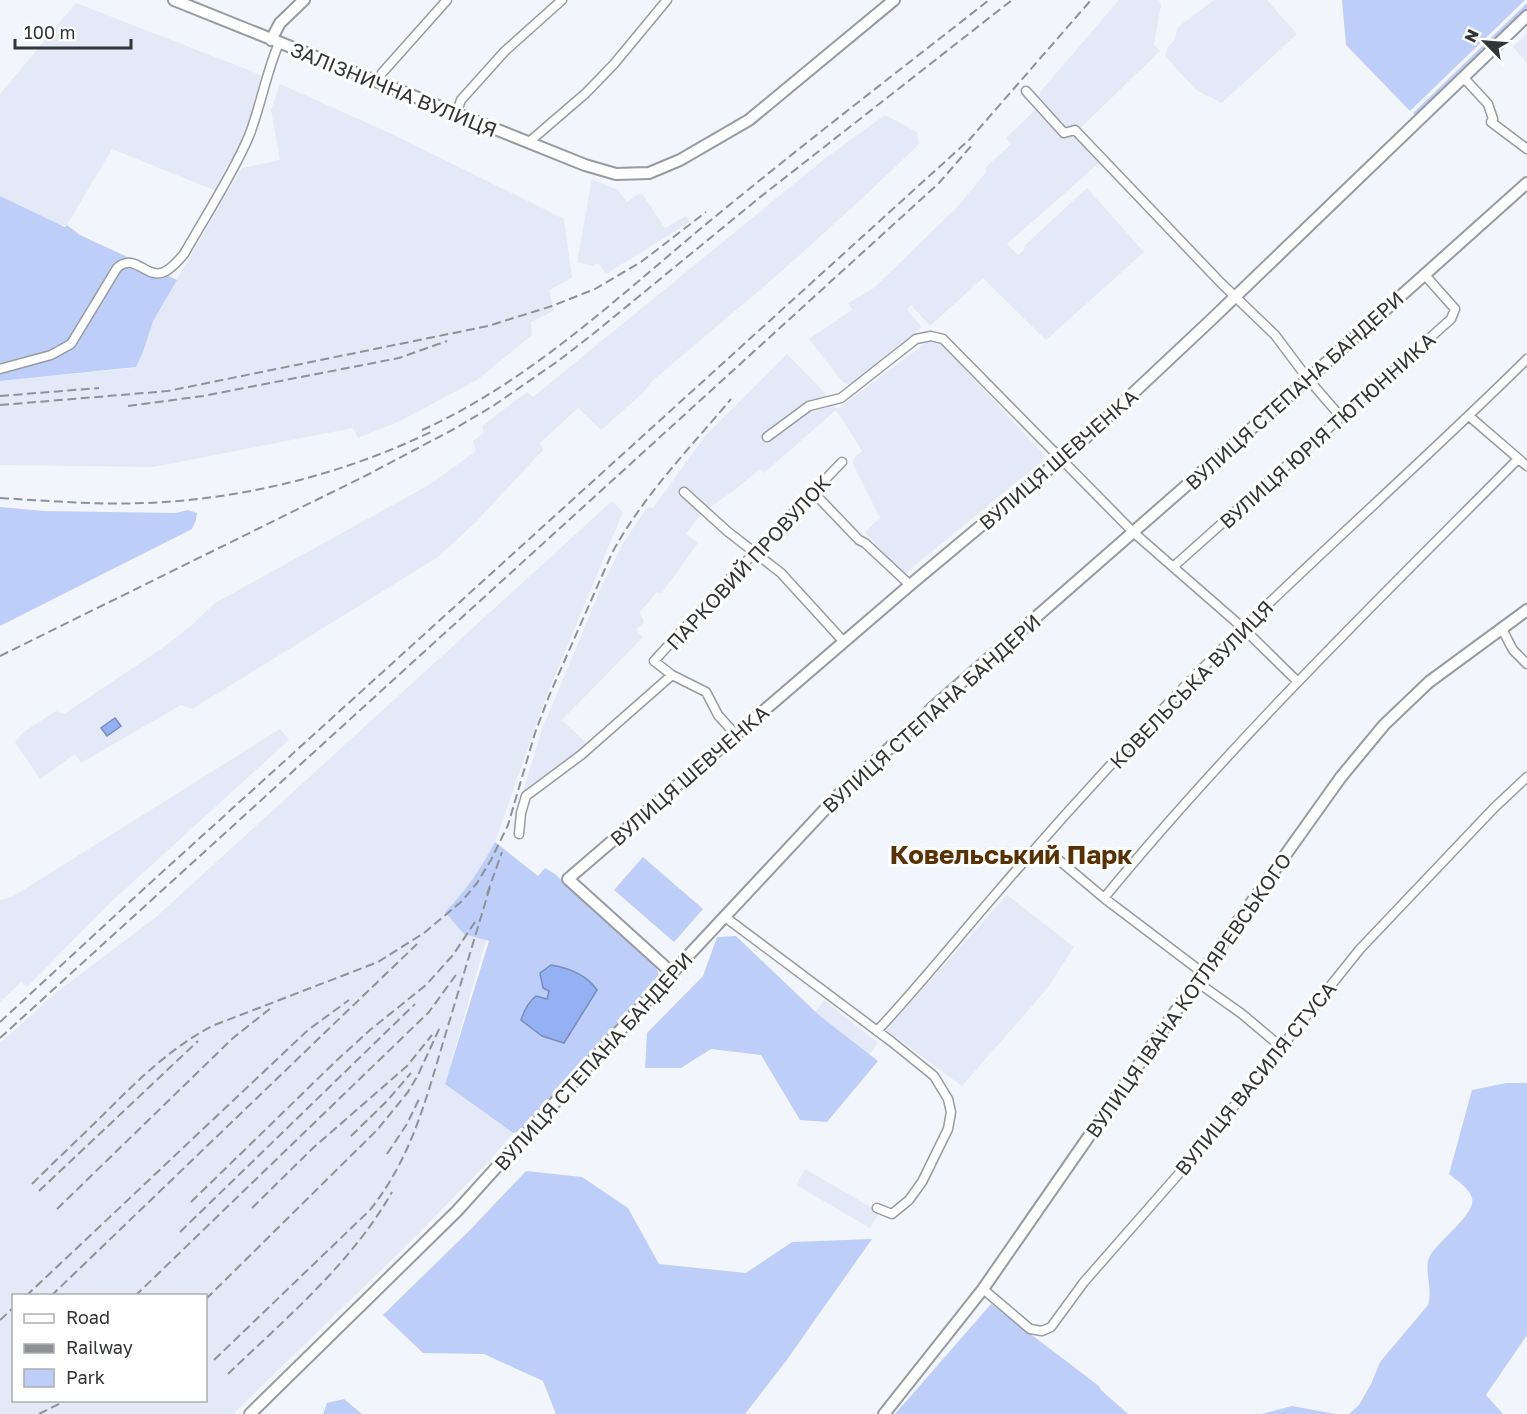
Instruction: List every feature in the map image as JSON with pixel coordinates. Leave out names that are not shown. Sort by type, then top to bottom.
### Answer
[{"type":"street","points":[[0,369],[51,355],[71,344],[117,268],[123,262],[129,262],[156,274],[172,267],[184,254],[248,138],[258,111],[280,23],[304,0]]},
{"type":"street","points":[[377,82],[382,73],[447,0]]},
{"type":"street","points":[[456,114],[461,100],[505,51],[562,0]]},
{"type":"street","points":[[529,142],[586,93],[614,64],[667,0]]},
{"type":"street","name":"ЗАЛІЗНИЧНА ВУЛИЦЯ","points":[[182,2],[456,114],[585,165],[615,174],[649,173],[680,160],[749,120],[894,0]]},
{"type":"street","name":"ВУЛИЦЯ ШЕВЧЕНКА","points":[[672,973],[568,879],[910,585],[1060,460],[1527,16]]},
{"type":"street","points":[[1463,77],[1488,104],[1493,118],[1491,122],[1527,149]]},
{"type":"street","points":[[1026,91],[1064,133],[1075,130],[1275,335],[1308,379],[1341,417]]},
{"type":"street","name":"ВУЛИЦЯ СТЕПАНА БАНДЕРИ","points":[[250,1414],[457,1211],[672,973],[857,776],[1527,183]]},
{"type":"street","name":"ВУЛИЦЯ ЮРІЯ ТЮТЮННИКА","points":[[1173,567],[1451,319],[1455,309],[1424,274]]},
{"type":"street","points":[[766,437],[809,406],[841,398],[916,339],[931,336],[943,339],[1132,532],[1243,628],[1297,681]]},
{"type":"street","name":"КОВЕЛЬСЬКА ВУЛИЦЯ","points":[[877,1031],[1050,832],[1161,711],[1243,628],[1469,416],[1527,358]]},
{"type":"street","points":[[1469,416],[1527,466]]},
{"type":"street","points":[[1104,898],[1153,837],[1297,681],[1518,459]]},
{"type":"street","name":"ПАРКОВИЙ ПРОВУЛОК","points":[[672,675],[654,661],[842,462]]},
{"type":"street","points":[[684,492],[727,531],[781,573],[844,642]]},
{"type":"street","points":[[814,493],[859,540],[910,585]]},
{"type":"street","name":"ВУЛИЦЯ ІВАНА КОТЛЯРЕВСЬКОГО","points":[[884,1414],[983,1289],[1341,777],[1384,725],[1429,682],[1527,610]]},
{"type":"street","points":[[1502,629],[1513,650],[1527,664]]},
{"type":"street","points":[[519,834],[521,813],[526,796],[589,748],[672,675],[706,692],[718,715],[736,735]]},
{"type":"street","name":"ВУЛИЦЯ ВАСИЛЯ СТУСА","points":[[983,1289],[1030,1329],[1042,1331],[1051,1327],[1084,1282],[1190,1161],[1360,949],[1494,808],[1527,777]]},
{"type":"street","points":[[1041,845],[1280,1046]]},
{"type":"street","points":[[725,918],[934,1076],[948,1099],[951,1112],[948,1129],[922,1182],[909,1200],[892,1214],[877,1208]]},
{"type":"shaded area","points":[[1119,0],[1159,0],[1161,5],[1154,45],[1160,51],[1073,135],[1099,163],[1007,244],[1018,255],[1024,250],[1024,246],[1087,188],[1144,252],[1046,340],[983,278],[930,326],[911,305],[907,310],[922,327],[850,385],[843,382],[809,339],[852,310],[848,303],[874,288],[958,206],[987,171],[985,168],[1011,144],[1006,138],[1036,109],[1041,91]]},
{"type":"shaded area","points":[[1214,0],[1267,0],[1297,34],[1222,103],[1196,90],[1165,56],[1168,47],[1175,40],[1177,28]]},
{"type":"shaded area","points":[[76,3],[261,75],[247,136],[226,167],[216,191],[112,149],[67,225],[61,225],[0,196],[0,94]]},
{"type":"shaded area","points":[[1527,33],[1527,63],[1513,47]]},
{"type":"shaded area","points":[[280,84],[394,135],[564,219],[572,278],[549,290],[554,311],[531,322],[532,335],[477,380],[400,421],[358,438],[353,428],[153,467],[0,465],[0,381],[133,368],[143,352],[153,320],[242,168],[280,160],[271,110]]},
{"type":"shaded area","points":[[885,115],[917,132],[919,144],[782,271],[651,382],[644,392],[601,430],[578,408],[540,443],[543,450],[476,522],[438,557],[192,709],[181,705],[81,763],[75,754],[40,779],[15,742],[22,733],[56,711],[64,714],[161,649],[215,603],[429,485],[476,451],[473,441],[484,433],[482,426],[527,392],[533,397],[827,157]]},
{"type":"shaded area","points":[[592,179],[618,190],[627,202],[638,194],[643,195],[665,228],[686,216],[690,222],[606,274],[598,263],[593,266],[577,262]]},
{"type":"shaded area","points":[[927,342],[940,342],[1045,456],[1041,462],[903,575],[865,532],[880,518],[853,464],[854,458],[862,451],[836,410],[764,473],[760,469],[701,514],[686,534],[698,543],[661,594],[657,592],[640,612],[644,622],[636,630],[643,637],[562,720],[588,745],[521,798],[541,732],[601,588],[622,545],[647,507],[653,508],[706,435],[787,354],[825,393],[837,409]]},
{"type":"shaded area","points":[[612,501],[623,512],[546,697],[495,842],[467,888],[446,912],[464,934],[486,940],[445,1084],[513,1133],[493,1157],[410,1242],[233,1414],[0,1414],[0,1043],[57,992],[156,917]]},
{"type":"shaded area","points":[[115,718],[121,726],[107,736],[101,728]]},
{"type":"shaded area","points":[[280,729],[289,740],[111,902],[27,987],[21,982],[0,1002],[0,900],[12,897]]},
{"type":"shaded area","points":[[1007,895],[1074,947],[1046,990],[962,1086],[886,1030]]},
{"type":"shaded area","points":[[551,965],[577,973],[593,984],[597,990],[564,1043],[542,1036],[521,1020],[527,1007],[536,996],[547,999],[549,991],[543,988],[540,973]]},
{"type":"shaded area","points":[[824,1000],[878,1043],[867,1057],[813,1015]]},
{"type":"shaded area","points":[[805,1169],[879,1212],[870,1228],[796,1185]]},
{"type":"green space","points":[[1342,0],[1525,0],[1410,111],[1346,45]]},
{"type":"green space","points":[[1527,3],[1527,9],[1416,116],[1413,113]]},
{"type":"green space","points":[[0,196],[65,227],[67,225],[80,235],[177,280],[153,321],[136,367],[0,381]]},
{"type":"green space","points":[[0,507],[44,511],[176,513],[188,510],[197,513],[192,529],[0,626]]},
{"type":"green space","points":[[495,842],[538,876],[545,868],[555,874],[651,962],[659,975],[658,980],[520,1131],[513,1133],[445,1084],[489,941],[464,934],[445,912],[473,879]]},
{"type":"green space","points":[[643,857],[703,909],[674,942],[614,890]]},
{"type":"green space","points":[[736,936],[820,1016],[878,1061],[827,1122],[800,1120],[761,1055],[711,1049],[681,1068],[645,1068],[647,1033],[703,976],[717,937]]},
{"type":"green space","points":[[1506,1083],[1527,1083],[1527,1335],[1486,1395],[1503,1414],[1349,1414],[1359,1405],[1380,1362],[1428,1305],[1429,1258],[1472,1205],[1472,1198],[1468,1191],[1449,1174],[1472,1090]]},
{"type":"green space","points":[[526,1171],[582,1177],[628,1208],[659,1264],[746,1273],[792,1242],[872,1239],[786,1361],[745,1414],[556,1414],[543,1381],[484,1354],[423,1353],[383,1315],[471,1229]]},
{"type":"green space","points":[[991,1304],[1099,1386],[1128,1414],[895,1414]]},
{"type":"green space","points":[[344,1399],[362,1414],[323,1414],[327,1403]]},
{"type":"green space","points":[[1292,1406],[1336,1414],[1261,1414]]},
{"type":"railway","points":[[422,430],[500,387],[573,335],[745,192],[989,0]]},
{"type":"railway","points":[[0,656],[369,474],[493,406],[593,334],[759,198],[1012,0]]},
{"type":"railway","points":[[0,1022],[970,139],[1091,0]]},
{"type":"railway","points":[[0,1038],[939,183],[972,145]]},
{"type":"railway","points":[[0,405],[168,391],[488,326],[552,306],[595,289],[641,262],[706,212]]},
{"type":"railway","points":[[128,406],[203,396],[399,358],[447,341]]},
{"type":"railway","points":[[0,396],[99,388]]},
{"type":"railway","points":[[32,1184],[144,1075],[197,1035],[212,1026],[378,962],[424,933],[462,901],[477,883],[491,860],[508,825],[535,733],[549,696],[612,553],[652,492],[731,399]]},
{"type":"railway","points":[[0,498],[146,503],[220,496],[257,490],[329,472],[365,460],[433,431]]},
{"type":"railway","points":[[487,894],[502,852]]},
{"type":"railway","points":[[214,1360],[370,1210],[385,1190],[407,1148],[424,1105],[490,887]]},
{"type":"railway","points":[[191,1202],[336,1061],[426,985],[453,955],[475,922]]},
{"type":"railway","points":[[53,1294],[417,944]]},
{"type":"railway","points":[[137,1294],[429,1012],[458,972]]},
{"type":"railway","points":[[28,1294],[308,1030],[349,1000]]},
{"type":"railway","points":[[180,1232],[415,1004]]},
{"type":"railway","points":[[57,1209],[233,1038],[271,1008]]},
{"type":"railway","points":[[207,1298],[377,1130],[408,1092],[440,1027]]},
{"type":"railway","points":[[252,1208],[313,1148],[407,1066],[432,1035]]},
{"type":"railway","points":[[39,1191],[198,1041]]},
{"type":"railway","points":[[351,1136],[387,1101],[411,1073]]},
{"type":"railway","points":[[387,1154],[407,1124],[420,1097]]},
{"type":"railway","points":[[228,1374],[295,1311],[337,1266],[376,1218],[392,1192]]},
{"type":"railway","points":[[0,1320],[12,1309]]},
{"type":"railway","points":[[39,1414],[63,1402]]},
{"type":"district","name":"Ковельський Парк","points":[[1011,854]]}]
